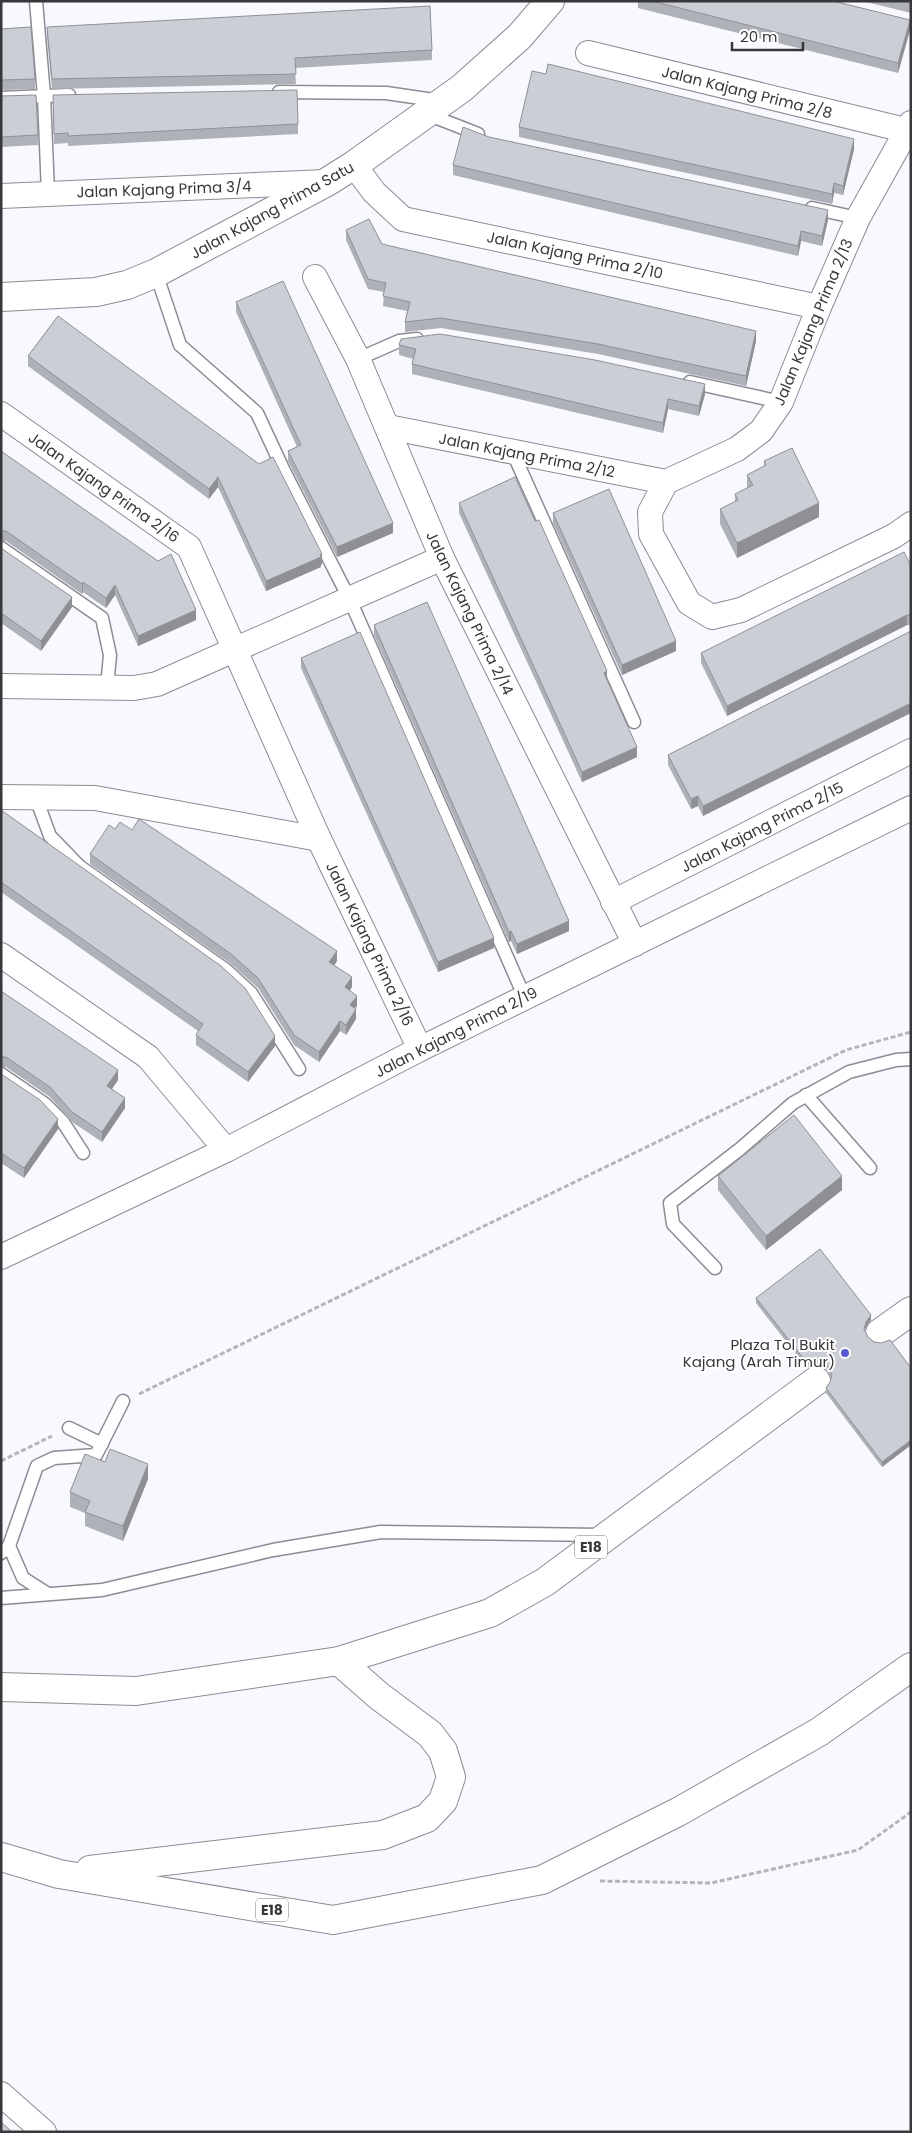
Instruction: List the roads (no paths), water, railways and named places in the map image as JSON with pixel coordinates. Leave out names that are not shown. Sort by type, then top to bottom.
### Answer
[{"type":"main road","name":"Jalan Kajang Prima Satu","points":[[1,297],[96,292],[127,286],[156,273],[327,182],[462,88],[520,36],[550,1]]},
{"type":"main road","points":[[880,1333],[911,1311]]},
{"type":"main road","name":"E18","points":[[1,1687],[136,1691],[339,1661],[490,1613],[546,1582],[816,1381]]},
{"type":"main road","points":[[60,1874],[383,1835],[427,1818],[443,1801],[451,1776],[443,1751],[430,1734],[379,1696],[339,1661]]},
{"type":"main road","name":"E18","points":[[1,1857],[60,1874],[333,1920],[542,1880],[678,1812],[819,1732],[911,1667]]},
{"type":"street","name":"Jalan Kajang Prima 2/8","points":[[588,53],[908,126]]},
{"type":"street","name":"Jalan Kajang Prima 2/13","points":[[666,482],[737,449],[761,432],[782,402],[819,307],[858,218],[908,126]]},
{"type":"street","name":"Jalan Kajang Prima 2/10","points":[[354,165],[374,192],[403,219],[819,307]]},
{"type":"street","name":"Jalan Kajang Prima 3/4","points":[[1,196],[327,182]]},
{"type":"street","name":"Jalan Kajang Prima 2/14","points":[[315,277],[358,359],[442,558],[635,944]]},
{"type":"street","name":"Jalan Kajang Prima 2/16","points":[[1,414],[189,548],[319,839],[420,1049]]},
{"type":"street","name":"Jalan Kajang Prima 2/12","points":[[388,428],[666,482]]},
{"type":"street","points":[[666,482],[650,512],[651,534],[689,603],[712,616],[741,610],[905,534]]},
{"type":"street","points":[[1,686],[134,688],[157,684],[442,558]]},
{"type":"street","name":"Jalan Kajang Prima 2/15","points":[[613,902],[911,751]]},
{"type":"street","points":[[1,797],[95,798],[319,839]]},
{"type":"street","name":"Jalan Kajang Prima 2/19","points":[[1,1257],[226,1150],[420,1049],[911,808]]},
{"type":"street","points":[[1,955],[148,1057],[226,1150]]},
{"type":"street","points":[[1,2094],[44,2132]]},
{"type":"lane","points":[[36,1],[44,96],[48,193]]},
{"type":"lane","points":[[264,93],[386,92],[435,108],[491,139]]},
{"type":"lane","points":[[1,98],[84,95]]},
{"type":"lane","points":[[798,204],[858,218]]},
{"type":"lane","points":[[156,273],[180,345],[258,413],[284,471],[350,600],[525,998]]},
{"type":"lane","points":[[358,359],[399,342],[431,337]]},
{"type":"lane","points":[[675,379],[782,402]]},
{"type":"lane","points":[[513,453],[634,722]]},
{"type":"lane","points":[[1,548],[102,618],[110,655],[108,687]]},
{"type":"lane","points":[[36,798],[50,836],[79,866],[226,970],[251,992],[300,1069]]},
{"type":"lane","points":[[715,1268],[673,1224],[670,1203],[740,1149],[793,1103],[806,1095],[849,1072],[896,1060],[911,1059]]},
{"type":"lane","points":[[1,1074],[45,1104],[63,1122],[83,1153]]},
{"type":"lane","points":[[806,1095],[870,1168]]},
{"type":"lane","points":[[48,1594],[23,1578],[5,1549],[37,1466],[54,1458],[96,1455],[123,1401]]},
{"type":"lane","points":[[69,1428],[102,1444]]},
{"type":"lane","points":[[1,1598],[102,1590],[272,1550],[381,1532],[607,1535]]},
{"type":"place","name":"Plaza Tol Bukit Kajang (Arah Timur)","points":[[845,1353]]}]
